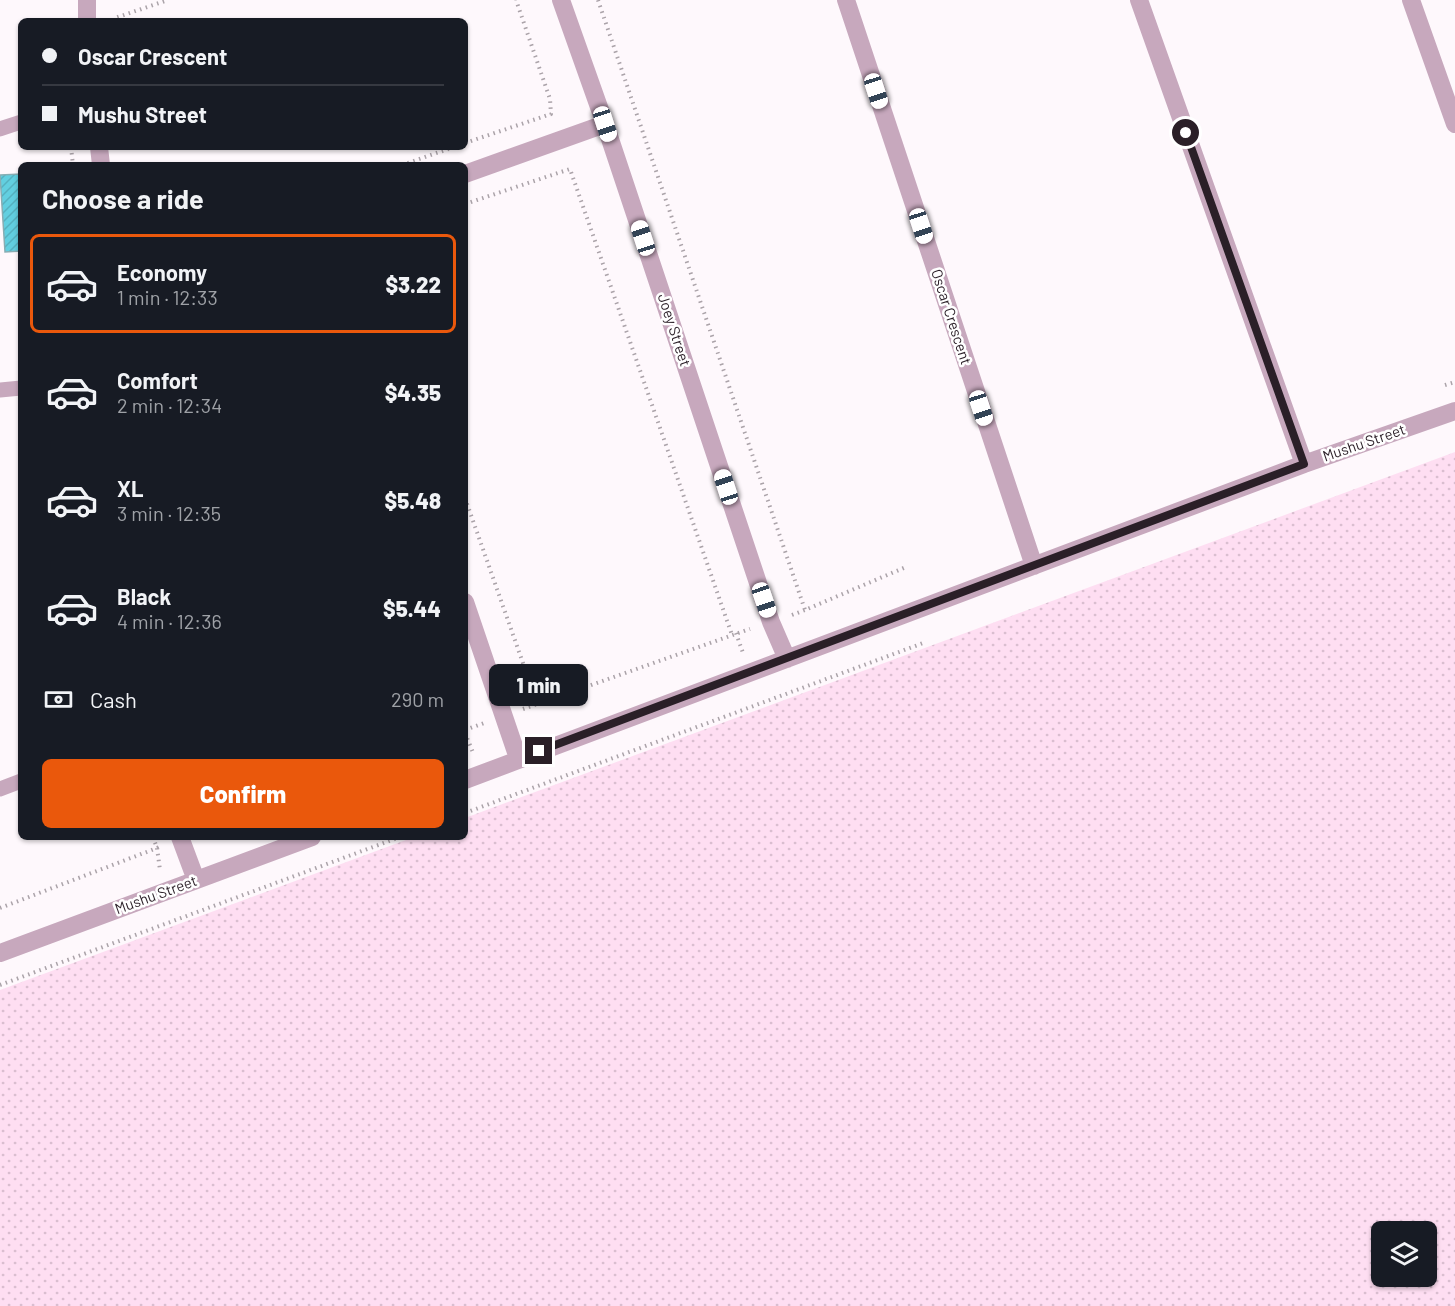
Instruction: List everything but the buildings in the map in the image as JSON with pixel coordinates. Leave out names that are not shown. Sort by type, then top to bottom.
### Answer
[{"type":"street","points":[[87,0],[87,18]]},
{"type":"street","name":"Joey Street","points":[[561,0],[605,124],[768,611],[787,659]]},
{"type":"street","name":"Oscar Crescent","points":[[846,0],[1034,566]]},
{"type":"street","points":[[1139,0],[1304,464]]},
{"type":"street","points":[[1411,0],[1455,124]]},
{"type":"street","points":[[468,173],[605,124]]},
{"type":"street","name":"Mushu Street","points":[[468,779],[518,758],[1304,464],[1455,411]]},
{"type":"street","points":[[468,611],[518,758]]},
{"type":"street","points":[[181,840],[196,880]]},
{"type":"street","name":"Mushu Street","points":[[0,953],[304,840]]},
{"type":"lane","points":[[0,129],[18,123]]},
{"type":"lane","points":[[0,390],[18,388]]},
{"type":"lane","points":[[0,789],[18,782]]},
{"type":"path","points":[[115,18],[168,0]]},
{"type":"path","points":[[468,142],[551,114],[550,99],[516,0]]},
{"type":"path","points":[[598,0],[805,610],[906,567]]},
{"type":"path","points":[[411,162],[445,150]]},
{"type":"path","points":[[468,203],[570,169],[732,635],[468,729]]},
{"type":"path","points":[[1445,385],[1455,382]]},
{"type":"path","points":[[468,507],[537,703]]},
{"type":"path","points":[[468,812],[926,642]]},
{"type":"path","points":[[0,985],[392,840]]},
{"type":"path","points":[[0,908],[157,848]]},
{"type":"shaded area","points":[[1455,452],[1455,1306],[0,1306],[0,990],[406,840],[468,840],[468,817]]},
{"type":"route","points":[[539,751],[1304,464],[1186,133]]}]
